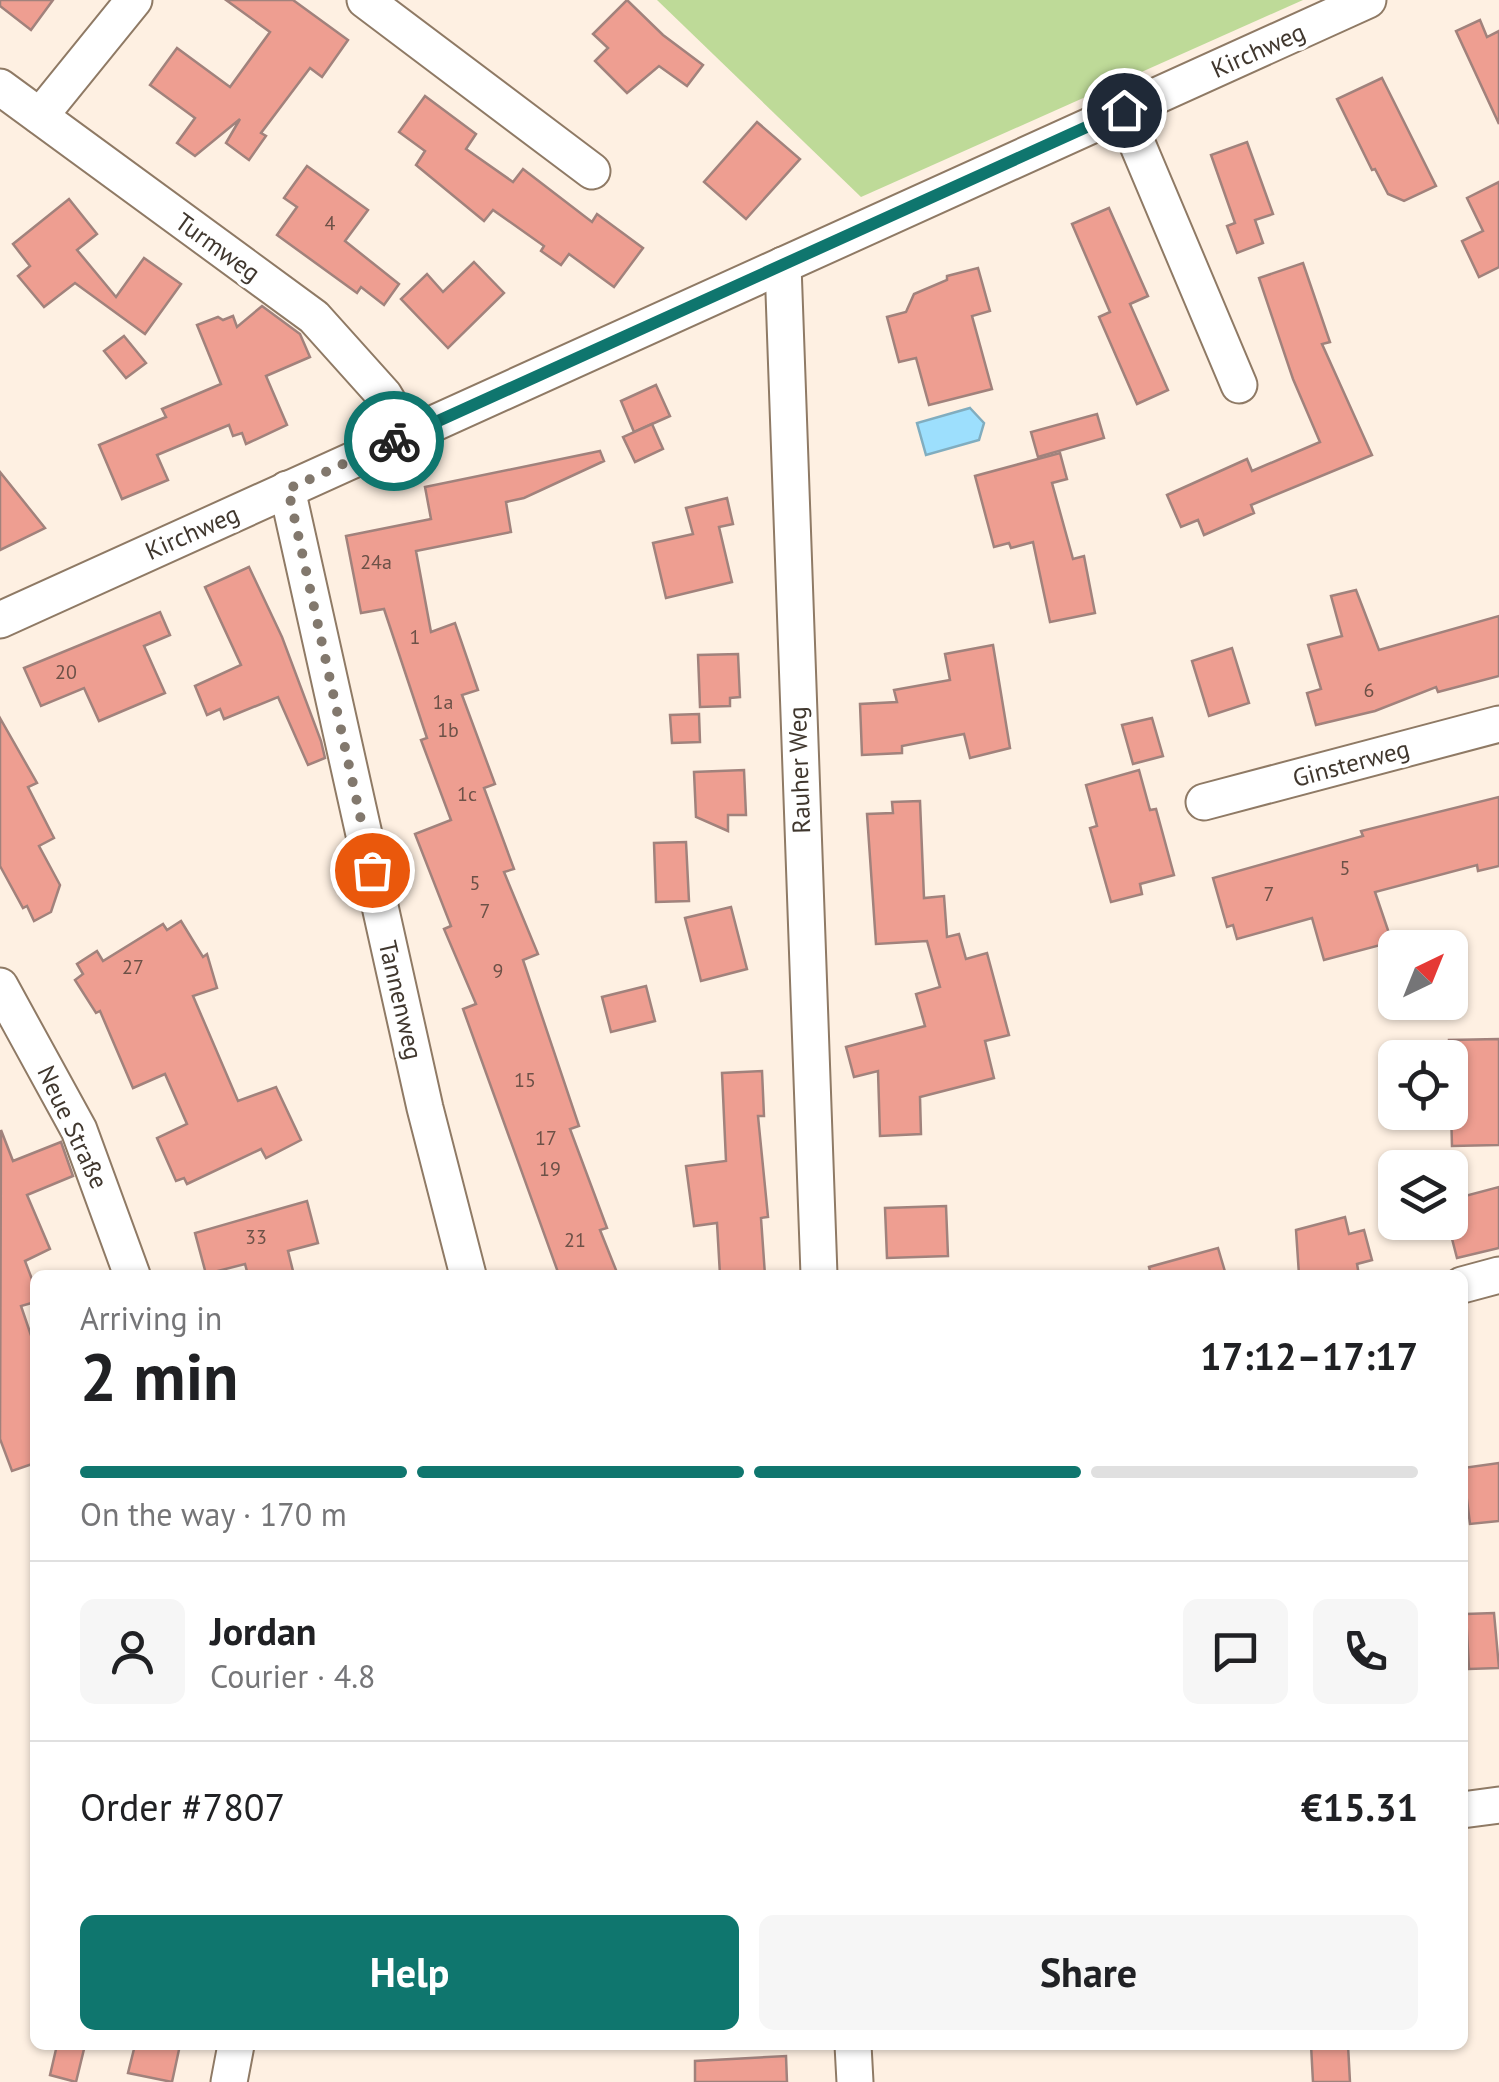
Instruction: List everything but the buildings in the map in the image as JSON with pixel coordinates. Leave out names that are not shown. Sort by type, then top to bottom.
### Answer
[{"type":"street","points":[[40,116],[134,0]]},
{"type":"street","points":[[365,0],[592,171]]},
{"type":"street","name":"Kirchweg","points":[[0,620],[1368,0]]},
{"type":"street","name":"Turmweg","points":[[0,87],[314,317],[384,395],[408,435]]},
{"type":"street","points":[[1124,110],[1239,385]]},
{"type":"street","name":"Rauher Weg","points":[[783,265],[819,1270]]},
{"type":"street","name":"Tannenweg","points":[[288,489],[423,1098],[467,1270]]},
{"type":"street","name":"Ginsterweg","points":[[1204,802],[1499,724]]},
{"type":"street","name":"Neue Straße","points":[[0,986],[79,1130],[130,1270]]},
{"type":"street","points":[[1468,1283],[1499,1274]]},
{"type":"street","points":[[1468,1809],[1499,1805]]},
{"type":"street","points":[[229,2082],[235,2050]]},
{"type":"street","points":[[854,2050],[855,2082]]},
{"type":"green space","points":[[657,0],[1303,0],[861,197]]},
{"type":"water","points":[[970,408],[984,423],[979,440],[926,455],[917,423]]},
{"type":"way so far","points":[[372,870],[288,489],[394,441]]},
{"type":"route","points":[[394,441],[1124,110]]}]
